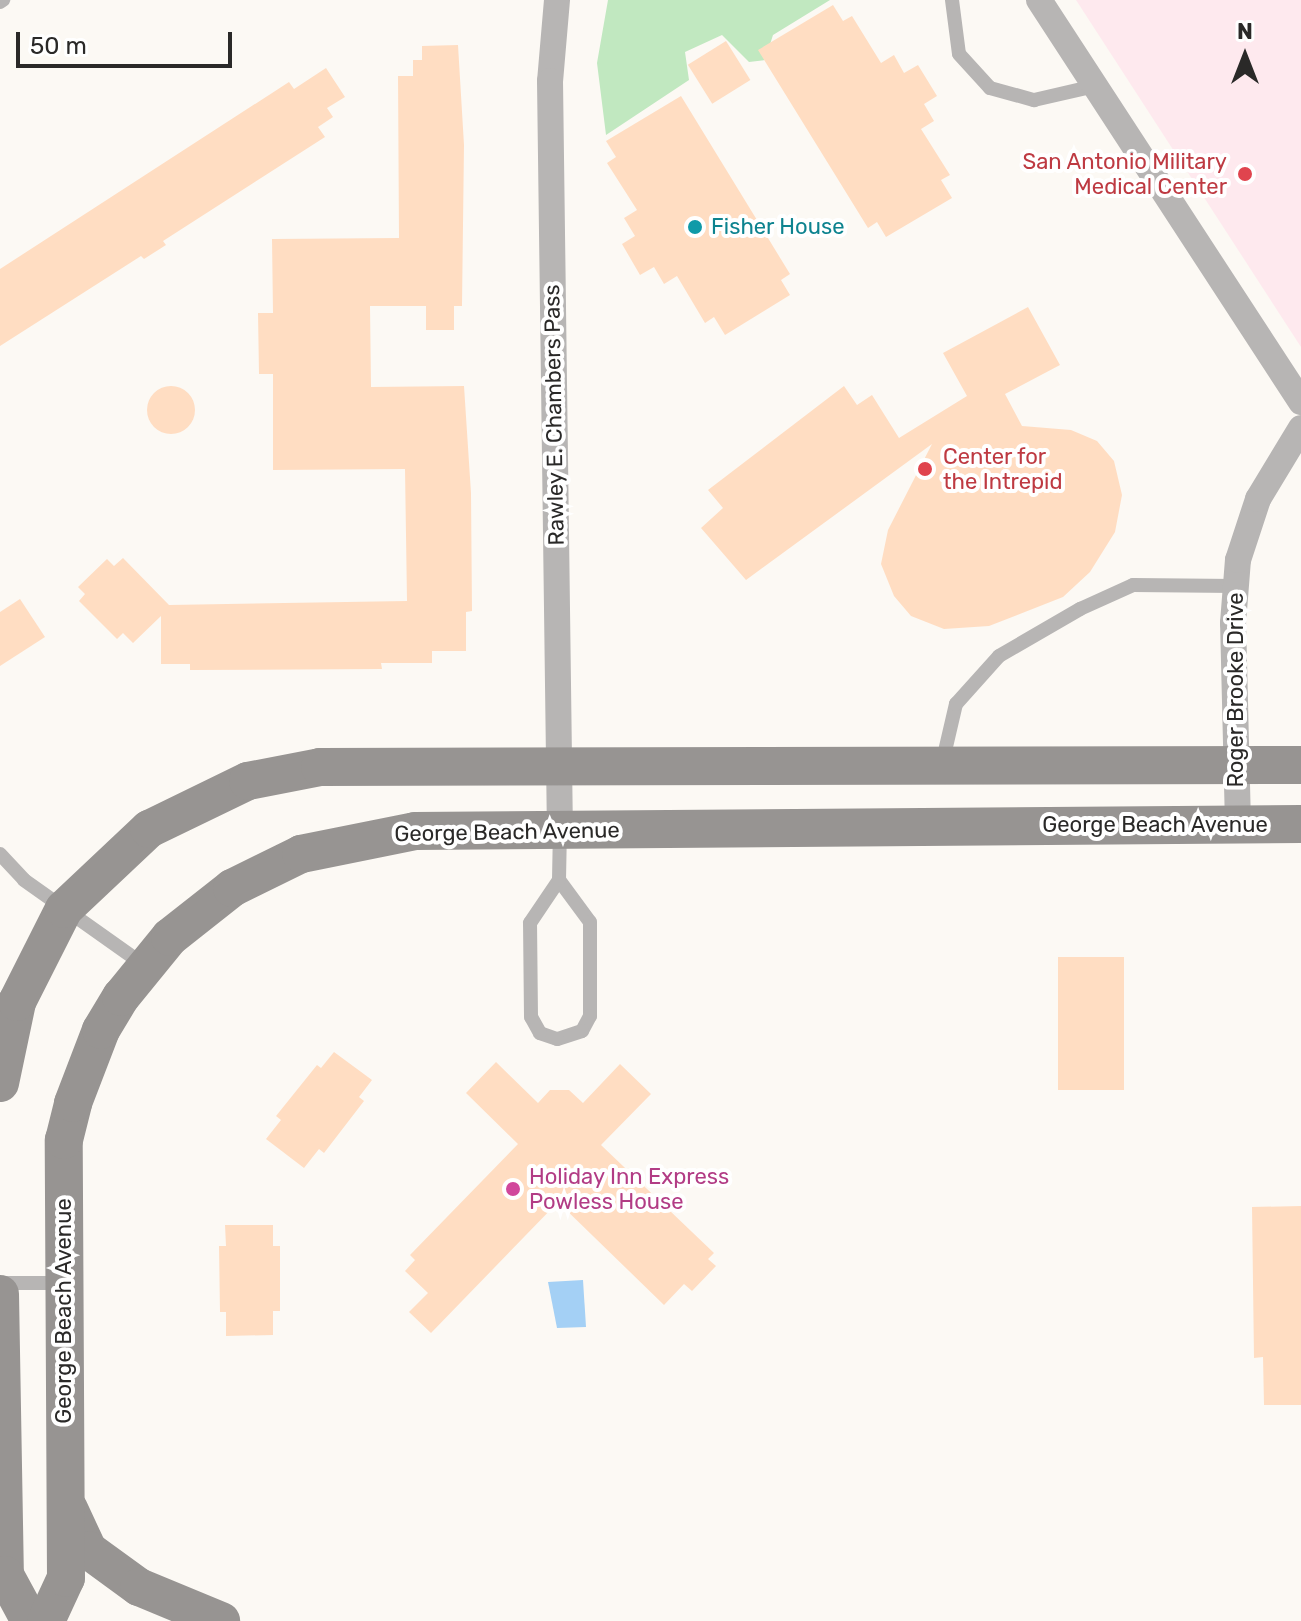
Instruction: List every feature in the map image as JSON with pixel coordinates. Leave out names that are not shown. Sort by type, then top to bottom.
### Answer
[{"type":"street","name":"Rawley E. Chambers Pass","points":[[557,0],[550,81],[560,830]]},
{"type":"street","points":[[1039,0],[1301,402]]},
{"type":"street","name":"Roger Brooke Drive","points":[[1238,825],[1235,586],[1258,499],[1301,428]]},
{"type":"street","points":[[0,1083],[17,1002],[64,909],[149,829],[248,781],[320,767],[559,764],[1301,765]]},
{"type":"street","name":"George Beach Avenue","points":[[46,1621],[66,1578],[64,1140],[73,1103],[101,1030],[144,966],[170,937],[232,888],[301,854],[415,831],[1301,824]]},
{"type":"street","points":[[0,1294],[5,1575],[30,1621]]},
{"type":"street","points":[[65,1499],[88,1550],[139,1587],[221,1621]]},
{"type":"lane","points":[[952,0],[959,54],[990,88],[1034,100],[1095,86]]},
{"type":"lane","points":[[942,765],[956,704],[999,656],[1080,609],[1133,585],[1235,586]]},
{"type":"lane","points":[[559,880],[590,922],[590,1016],[582,1031],[557,1039],[540,1033],[531,1017],[530,923],[559,880],[560,830]]},
{"type":"lane","points":[[0,854],[24,880],[144,966]]},
{"type":"lane","points":[[0,1283],[64,1283]]},
{"type":"shaded area","name":"San Antonio Military Medical Center","points":[[1076,0],[1301,0],[1301,347]]},
{"type":"green space","points":[[608,0],[830,0],[773,35],[765,60],[749,62],[722,35],[685,52],[689,80],[606,135],[597,63]]},
{"type":"water","points":[[583,1280],[586,1327],[557,1328],[548,1282]]},
{"type":"building","name":"Fisher House","points":[[833,5],[843,21],[852,16],[881,63],[894,55],[904,73],[918,65],[937,96],[924,104],[934,121],[921,129],[950,175],[941,180],[952,198],[886,237],[877,222],[868,228],[758,50]]},
{"type":"building","points":[[726,41],[750,80],[712,104],[688,65]]},
{"type":"building","points":[[458,45],[464,145],[462,306],[454,306],[454,330],[426,330],[426,306],[370,306],[371,387],[464,386],[471,493],[472,611],[466,612],[466,651],[432,651],[432,663],[381,663],[382,669],[190,670],[190,664],[161,664],[161,616],[133,643],[123,633],[117,639],[79,601],[85,594],[78,587],[107,559],[114,566],[123,558],[169,605],[407,601],[405,469],[273,470],[273,374],[259,374],[258,313],[273,313],[272,239],[399,238],[398,76],[413,76],[413,60],[422,60],[422,46]]},
{"type":"building","points":[[326,68],[345,97],[327,108],[333,117],[318,127],[325,137],[163,241],[166,245],[144,259],[141,256],[0,346],[0,269],[289,82],[294,89]]},
{"type":"building","name":"Fisher House","points":[[681,96],[790,274],[781,280],[790,295],[725,335],[714,317],[705,323],[677,276],[664,284],[654,267],[640,275],[622,244],[635,236],[624,218],[637,210],[607,163],[616,157],[606,141]]},
{"type":"building","name":"Center for the Intrepid","points":[[1028,307],[1060,365],[1005,394],[1022,426],[1071,430],[1097,441],[1114,461],[1122,495],[1115,532],[1090,572],[1063,597],[989,626],[944,629],[911,616],[894,596],[881,564],[888,530],[932,444],[746,580],[701,528],[723,508],[708,490],[844,386],[857,405],[872,395],[899,438],[967,396],[943,353]]},
{"type":"building","points":[[171,386],[180,387],[188,393],[194,401],[194,419],[188,427],[180,433],[171,434],[162,433],[154,427],[148,419],[147,410],[148,401],[154,393],[162,387]]},
{"type":"building","points":[[20,599],[45,637],[0,666],[0,612]]},
{"type":"building","points":[[1058,957],[1124,957],[1124,1090],[1058,1090]]},
{"type":"building","points":[[334,1052],[372,1080],[359,1097],[364,1101],[324,1153],[319,1149],[304,1168],[266,1139],[281,1120],[276,1116],[317,1065],[321,1068]]},
{"type":"building","name":"Holiday Inn Express Powless House","points":[[496,1062],[538,1103],[550,1090],[569,1090],[583,1103],[620,1064],[651,1094],[601,1145],[714,1253],[708,1259],[716,1266],[692,1291],[684,1284],[664,1305],[558,1202],[431,1333],[409,1312],[428,1293],[405,1271],[415,1260],[410,1255],[518,1144],[466,1093]]},
{"type":"building","points":[[1301,1206],[1301,1405],[1264,1405],[1263,1357],[1254,1358],[1252,1207]]},
{"type":"building","points":[[225,1225],[273,1225],[273,1246],[280,1246],[280,1311],[273,1311],[273,1335],[226,1336],[226,1312],[220,1312],[219,1246],[226,1246]]},
{"type":"place","name":"San Antonio Military Medical Center","points":[[1245,174]]},
{"type":"place","name":"Fisher House","points":[[695,227]]},
{"type":"place","name":"Center for the Intrepid","points":[[925,469]]},
{"type":"place","name":"Holiday Inn Express Powless House","points":[[513,1189]]}]
